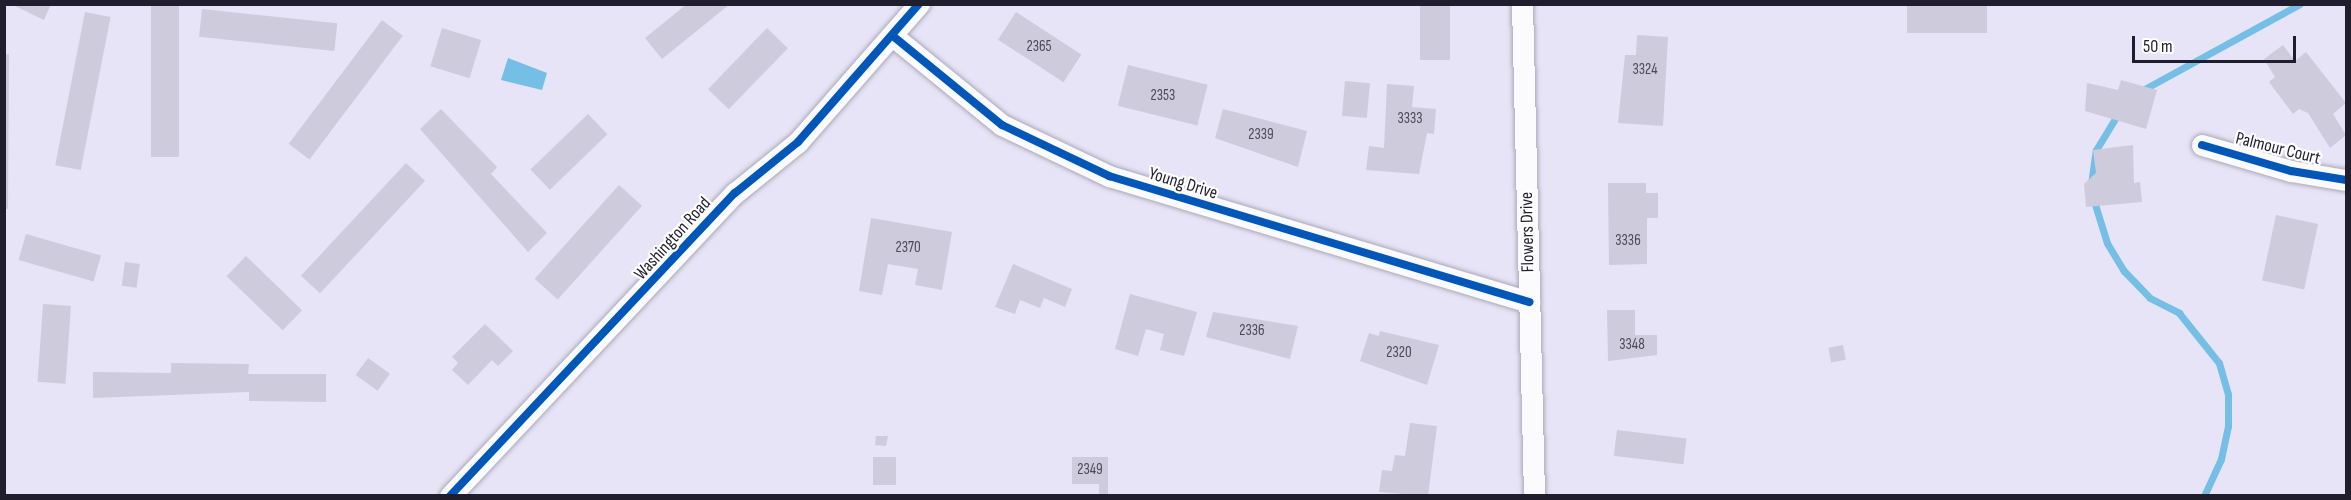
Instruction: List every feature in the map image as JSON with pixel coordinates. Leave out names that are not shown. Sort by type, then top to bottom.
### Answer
[{"type":"street","name":"Washington Road","points":[[450,495],[735,193],[798,142],[894,37],[919,4]]},
{"type":"street","name":"Flowers Drive","points":[[1522,4],[1534,495]]},
{"type":"street","name":"Young Drive","points":[[894,37],[1002,125],[1109,176],[1530,302]]},
{"type":"street","name":"Palmour Court","points":[[2202,145],[2291,171],[2346,180]]},
{"type":"water","points":[[508,58],[547,73],[542,90],[501,80]]},
{"type":"building","points":[[11,4],[51,4],[44,20]]},
{"type":"building","points":[[151,4],[179,4],[179,157],[151,157]]},
{"type":"building","points":[[687,4],[730,4],[662,59],[645,38]]},
{"type":"building","points":[[1420,4],[1450,4],[1450,60],[1420,60]]},
{"type":"building","points":[[1907,4],[1987,4],[1987,33],[1907,33]]},
{"type":"building","points":[[202,9],[337,23],[334,51],[199,37]]},
{"type":"building","points":[[85,12],[111,17],[81,170],[55,165]]},
{"type":"building","points":[[1016,12],[1081,54],[1063,82],[998,40]]},
{"type":"building","points":[[382,20],[403,36],[309,159],[289,144]]},
{"type":"building","points":[[442,28],[481,40],[470,78],[430,66]]},
{"type":"building","points":[[767,28],[788,48],[729,109],[708,89]]},
{"type":"building","points":[[1637,35],[1668,37],[1663,126],[1618,123],[1625,55],[1636,55]]},
{"type":"building","points":[[2283,45],[2295,61],[2306,52],[2346,103],[2333,114],[2346,135],[2330,148],[2308,113],[2299,109],[2293,114],[2269,82],[2275,77],[2264,59]]},
{"type":"building","points":[[4,54],[9,54],[8,209],[4,209]]},
{"type":"building","points":[[1128,65],[1208,85],[1197,126],[1118,106]]},
{"type":"building","points":[[2121,80],[2157,90],[2146,129],[2085,111],[2087,83],[2118,90]]},
{"type":"building","points":[[1345,81],[1370,83],[1367,118],[1342,116]]},
{"type":"building","points":[[1387,84],[1414,86],[1412,107],[1436,109],[1434,134],[1427,133],[1419,174],[1366,170],[1369,146],[1384,148]]},
{"type":"building","points":[[441,109],[497,167],[491,174],[547,233],[528,252],[420,129]]},
{"type":"building","points":[[1223,109],[1307,131],[1298,167],[1215,138]]},
{"type":"building","points":[[588,114],[607,134],[550,190],[530,170]]},
{"type":"building","points":[[2133,145],[2134,183],[2140,182],[2142,202],[2086,207],[2084,184],[2096,173],[2093,150]]},
{"type":"building","points":[[406,163],[425,181],[320,293],[301,276]]},
{"type":"building","points":[[1608,183],[1646,183],[1646,193],[1658,193],[1658,218],[1647,218],[1647,264],[1609,265]]},
{"type":"building","points":[[619,185],[642,206],[558,299],[535,279]]},
{"type":"building","points":[[2276,215],[2318,224],[2304,289],[2262,281]]},
{"type":"building","points":[[871,218],[952,232],[942,290],[915,285],[918,269],[888,264],[882,295],[859,291]]},
{"type":"building","points":[[26,234],[101,255],[94,281],[19,260]]},
{"type":"building","points":[[246,256],[302,310],[283,330],[227,276]]},
{"type":"building","points":[[125,262],[140,264],[137,288],[122,286]]},
{"type":"building","points":[[1013,264],[1072,289],[1065,307],[1044,298],[1040,308],[1020,300],[1015,314],[995,307]]},
{"type":"building","points":[[1130,294],[1197,312],[1184,356],[1160,350],[1164,334],[1146,329],[1138,356],[1115,349]]},
{"type":"building","points":[[43,304],[71,306],[65,384],[38,382]]},
{"type":"building","points":[[1607,310],[1635,310],[1635,335],[1657,335],[1657,355],[1608,361]]},
{"type":"building","points":[[1213,312],[1298,326],[1290,359],[1206,337]]},
{"type":"building","points":[[485,324],[513,351],[498,366],[492,360],[468,385],[452,370],[458,363],[452,357]]},
{"type":"building","points":[[1380,331],[1439,345],[1427,385],[1360,361],[1369,333],[1379,336]]},
{"type":"building","points":[[1843,345],[1846,360],[1831,363],[1828,348]]},
{"type":"building","points":[[368,358],[390,374],[377,391],[356,375]]},
{"type":"building","points":[[171,363],[249,364],[248,374],[326,374],[326,402],[249,401],[249,392],[93,398],[93,372],[171,373]]},
{"type":"building","points":[[1410,423],[1437,426],[1428,496],[1379,492],[1382,470],[1392,471],[1395,455],[1405,456]]},
{"type":"building","points":[[1617,430],[1686,439],[1683,464],[1614,456]]},
{"type":"building","points":[[876,436],[888,436],[886,446],[875,445]]},
{"type":"building","points":[[873,457],[896,457],[896,485],[873,485]]},
{"type":"building","points":[[1072,457],[1108,457],[1108,496],[1099,496],[1099,484],[1072,484]]},
{"type":"waterway","points":[[2139,92],[2300,4]]},
{"type":"waterway","points":[[2091,184],[2096,150],[2119,112]]},
{"type":"waterway","points":[[2093,198],[2107,243],[2124,271],[2150,298],[2179,313],[2219,363],[2228,394],[2228,426],[2221,459],[2204,496]]},
{"type":"cycle path","points":[[450,496],[735,193],[798,142],[919,4]]},
{"type":"cycle path","points":[[894,37],[1002,125],[1109,176],[1530,302]]},
{"type":"cycle path","points":[[2202,145],[2291,171],[2346,180]]}]
